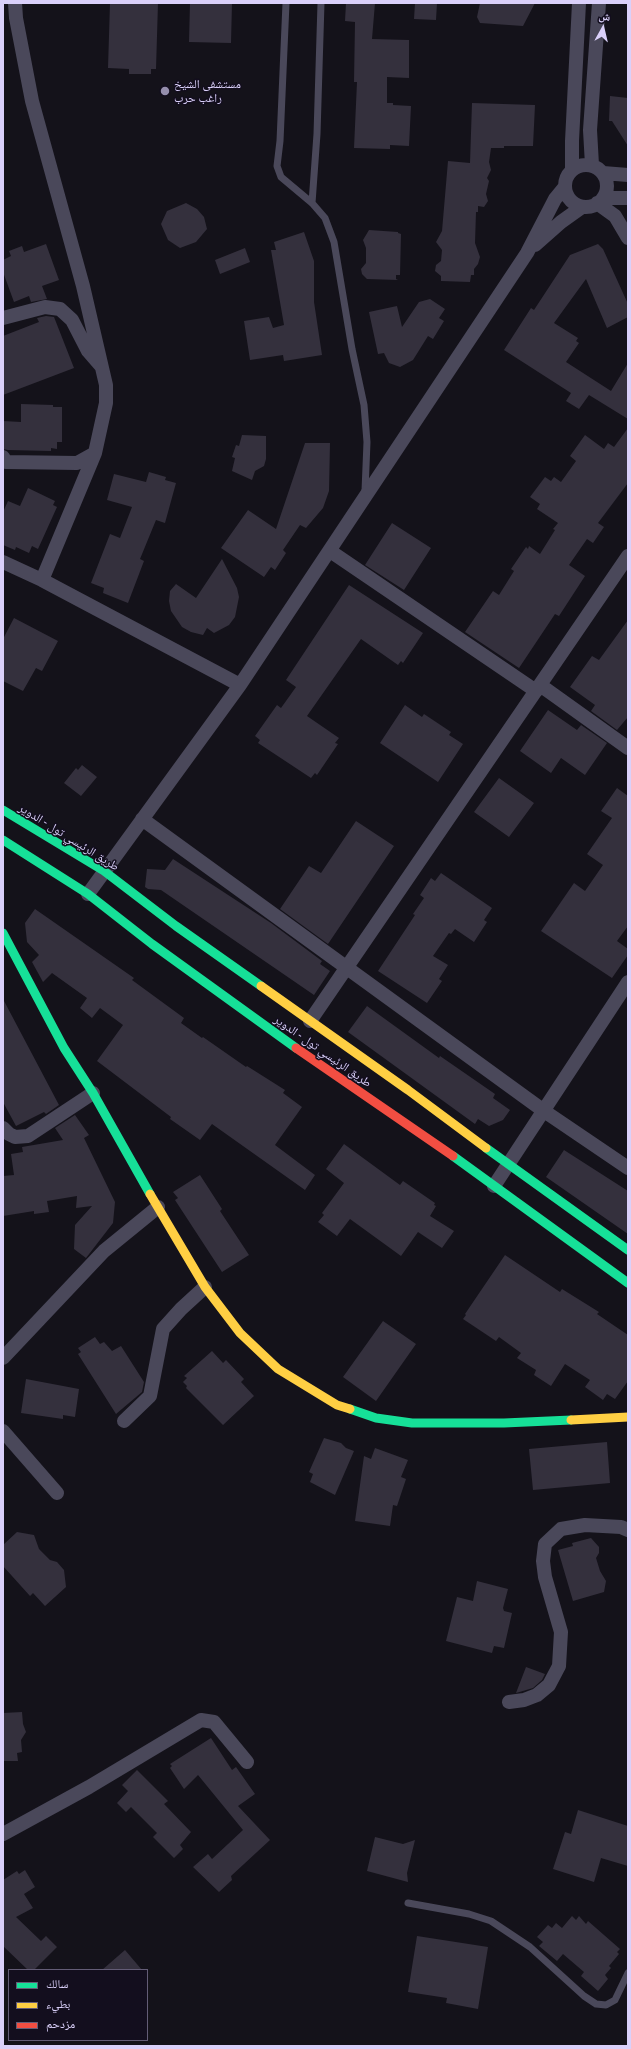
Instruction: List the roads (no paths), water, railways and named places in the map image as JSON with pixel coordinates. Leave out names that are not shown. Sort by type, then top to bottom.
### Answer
[{"type":"main road","name":"طريق الرئيسي تول - الدوير","points":[[3,810],[104,871],[176,926],[408,1090],[508,1165],[628,1250]]},
{"type":"main road","name":"طريق الرئيسي تول - الدوير","points":[[3,840],[88,894],[152,944],[295,1047],[429,1138],[628,1283]]},
{"type":"main road","points":[[3,933],[64,1048],[93,1093],[205,1287],[220,1309],[240,1333],[258,1352],[278,1369],[337,1405],[376,1418],[412,1423],[457,1424],[628,1417]]},
{"type":"street","points":[[15,3],[16,18],[32,102],[68,230],[103,368],[106,403],[96,453],[42,580]]},
{"type":"street","points":[[572,169],[572,131],[579,3]]},
{"type":"street","points":[[599,3],[590,130],[597,169],[607,185],[600,201]]},
{"type":"street","points":[[582,207],[570,200],[564,188],[565,179],[572,169],[585,164],[597,169],[628,175]]},
{"type":"street","points":[[88,894],[240,685],[527,253],[555,199],[564,188]]},
{"type":"street","points":[[527,253],[557,226],[582,207],[600,201],[628,198]]},
{"type":"street","points":[[600,201],[615,216],[628,238]]},
{"type":"street","points":[[3,318],[46,306],[60,309],[72,320],[88,351],[103,368]]},
{"type":"street","points":[[3,457],[6,462],[77,463],[96,453]]},
{"type":"street","points":[[330,551],[628,748]]},
{"type":"street","points":[[310,1021],[628,556]]},
{"type":"street","points":[[3,562],[42,580],[240,685]]},
{"type":"street","points":[[142,818],[346,969],[544,1111],[628,1168]]},
{"type":"street","points":[[494,1186],[628,982]]},
{"type":"street","points":[[3,1128],[15,1137],[28,1136],[93,1093]]},
{"type":"street","points":[[3,1358],[104,1251],[158,1207]]},
{"type":"street","points":[[124,1421],[150,1396],[163,1329],[181,1309],[205,1287]]},
{"type":"street","points":[[3,1431],[57,1493]]},
{"type":"street","points":[[509,1702],[524,1700],[536,1695],[549,1686],[559,1666],[561,1632],[545,1577],[543,1561],[545,1544],[562,1529],[585,1525],[621,1527],[628,1530]]},
{"type":"street","points":[[3,1834],[89,1787],[201,1720],[214,1722],[247,1762]]},
{"type":"lane","points":[[286,3],[280,141],[276,166],[281,177],[312,203],[325,218],[334,242],[352,349],[364,405],[367,442],[365,498]]},
{"type":"lane","points":[[312,203],[317,134],[321,3]]},
{"type":"lane","points":[[408,1903],[469,1914],[491,1921],[530,1947],[584,1996],[596,2004],[606,2005],[615,2000],[628,1973]]},
{"type":"place","name":"مستشفى الشيخ راغب حرب","points":[[165,91]]}]
